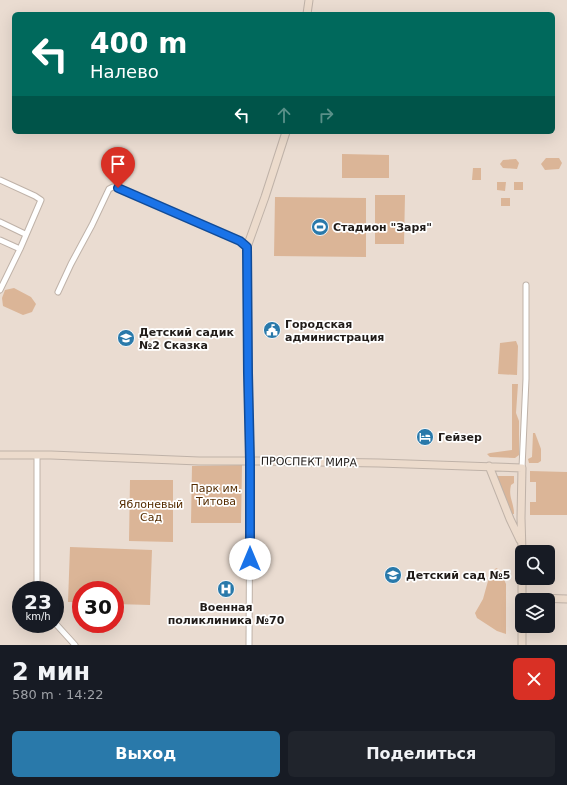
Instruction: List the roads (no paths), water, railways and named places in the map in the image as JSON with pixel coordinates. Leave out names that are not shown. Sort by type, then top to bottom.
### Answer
[{"type":"street","points":[[307,12],[309,0]]},
{"type":"street","points":[[249,645],[250,461],[247,247],[265,198],[285,134]]},
{"type":"street","points":[[0,180],[41,200],[25,234],[20,249],[0,290]]},
{"type":"street","points":[[58,292],[109,189],[113,187],[240,241],[247,247]]},
{"type":"street","points":[[0,222],[25,234]]},
{"type":"street","points":[[0,240],[20,249]]},
{"type":"street","points":[[522,545],[522,468],[526,379],[526,285]]},
{"type":"street","name":"ПРОСПЕКТ МИРА","points":[[0,455],[199,461],[379,463],[522,468]]},
{"type":"street","points":[[37,455],[37,581]]},
{"type":"street","points":[[489,466],[521,545]]},
{"type":"street","points":[[510,519],[522,518]]},
{"type":"street","points":[[555,599],[567,599]]},
{"type":"street","points":[[63,633],[74,645]]},
{"type":"street","points":[[522,633],[522,645]]},
{"type":"place","name":"Стадион \"Заря\"","points":[[320,227]]},
{"type":"place","name":"Городская администрация","points":[[272,330]]},
{"type":"place","name":"Детский садик №2 Сказка","points":[[126,338]]},
{"type":"place","name":"Гейзер","points":[[425,437]]},
{"type":"place","name":"Детский сад №5","points":[[393,575]]},
{"type":"place","name":"Военная поликлиника №70","points":[[226,589]]},
{"type":"park label","name":"Парк им. Титова","points":[[216,494]]},
{"type":"park label","name":"Яблоневый Сад","points":[[151,510]]}]
